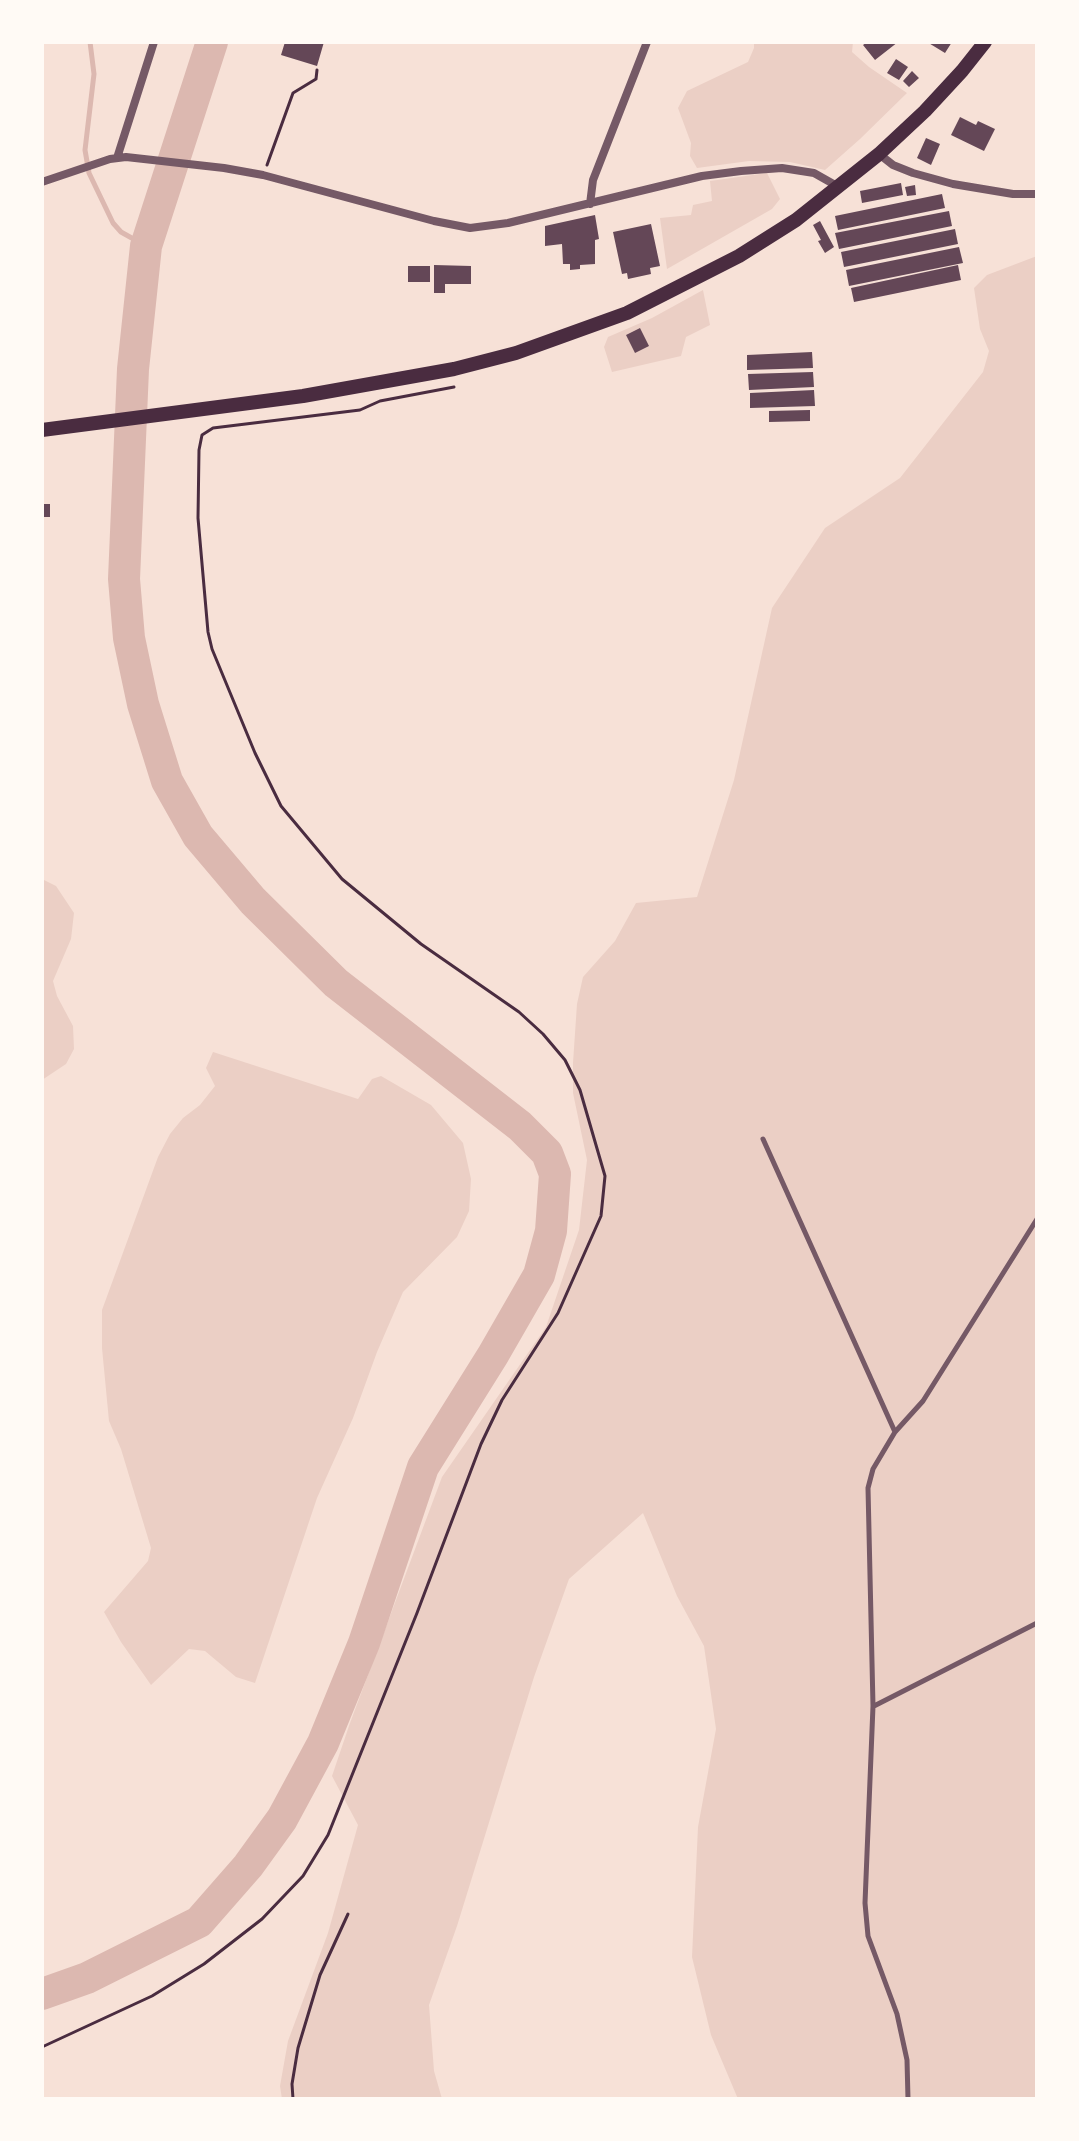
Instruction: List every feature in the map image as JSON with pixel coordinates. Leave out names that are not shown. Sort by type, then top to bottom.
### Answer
[{"type":"main road","points":[[42,430],[318,393],[459,368],[516,353],[627,313],[739,256],[796,220],[879,154],[944,91],[985,42]]},
{"type":"street","points":[[118,158],[154,42]]},
{"type":"street","points":[[590,204],[593,180],[647,42]]},
{"type":"street","points":[[879,154],[893,165],[953,184],[1013,194],[1037,194]]},
{"type":"street","points":[[42,182],[118,158],[224,168],[263,175],[470,228],[508,223],[702,176],[782,168],[814,173],[837,186]]},
{"type":"lane","points":[[763,1139],[895,1432]]},
{"type":"lane","points":[[908,2099],[907,2060],[897,2014],[868,1936],[865,1903],[873,1706],[868,1488],[873,1469],[895,1432],[923,1401],[1037,1219]]},
{"type":"lane","points":[[873,1706],[1037,1623]]},
{"type":"path","points":[[263,175],[293,93],[316,79],[317,70]]},
{"type":"path","points":[[42,2047],[152,1996],[204,1964],[262,1919],[303,1876],[328,1835],[481,1444],[502,1400],[558,1313],[601,1216],[605,1176],[580,1090],[565,1060],[519,1012],[421,944],[342,879],[281,806],[249,740],[208,632],[198,518],[202,435],[213,428],[360,410],[380,401],[457,386],[461,383],[459,368]]},
{"type":"path","points":[[293,2099],[292,2084],[298,2048],[320,1975],[348,1914]]},
{"type":"shaded area","points":[[754,42],[853,42],[852,52],[907,93],[825,170],[790,162],[749,161],[697,168],[690,156],[691,143],[678,108],[687,91],[748,62]]},
{"type":"shaded area","points":[[767,173],[780,199],[772,209],[667,269],[660,218],[691,215],[693,205],[712,201],[710,181]]},
{"type":"shaded area","points":[[1037,256],[1037,2099],[738,2099],[711,2035],[692,1957],[698,1827],[716,1729],[704,1646],[677,1596],[643,1513],[569,1579],[534,1677],[457,1926],[429,2005],[434,2071],[442,2099],[282,2099],[280,2086],[288,2041],[328,1933],[358,1825],[332,1776],[350,1723],[442,1477],[546,1327],[579,1230],[587,1160],[573,1093],[573,1063],[577,1004],[583,977],[615,941],[636,903],[697,897],[734,780],[772,608],[825,528],[900,478],[983,372],[989,351],[980,329],[974,288],[987,275]]},
{"type":"shaded area","points":[[703,290],[710,325],[686,337],[681,356],[612,372],[604,347],[608,337],[652,318]]},
{"type":"shaded area","points":[[42,879],[56,886],[74,913],[71,939],[53,981],[57,996],[73,1026],[74,1049],[66,1064],[42,1080]]},
{"type":"shaded area","points":[[213,1052],[358,1099],[372,1079],[381,1076],[431,1105],[463,1143],[471,1179],[469,1211],[457,1237],[403,1292],[353,1418],[317,1498],[255,1683],[236,1677],[205,1651],[189,1649],[151,1685],[104,1612],[148,1561],[151,1548],[121,1449],[109,1421],[102,1310],[158,1157],[170,1134],[215,1086],[206,1068]]},
{"type":"building","points":[[285,42],[324,42],[317,66],[281,55]]},
{"type":"building","points":[[867,42],[898,42],[875,60],[863,45]]},
{"type":"building","points":[[927,42],[952,42],[945,53]]},
{"type":"building","points":[[896,59],[908,67],[899,80],[887,73]]},
{"type":"building","points":[[912,71],[919,78],[909,87],[903,81]]},
{"type":"building","points":[[960,117],[995,129],[984,151],[951,135]]},
{"type":"building","points":[[926,138],[940,144],[931,165],[917,158]]},
{"type":"building","points":[[901,183],[903,195],[862,203],[860,191]]},
{"type":"building","points":[[915,185],[916,195],[907,196],[905,187]]},
{"type":"building","points":[[942,194],[945,208],[838,230],[835,216]]},
{"type":"building","points":[[949,211],[952,226],[839,249],[835,233]]},
{"type":"building","points":[[595,215],[599,239],[595,240],[595,264],[580,265],[580,269],[570,270],[570,264],[563,264],[562,244],[545,246],[545,226]]},
{"type":"building","points":[[820,221],[834,247],[825,253],[813,225]]},
{"type":"building","points":[[651,224],[660,266],[650,268],[651,274],[628,279],[627,273],[622,274],[613,232]]},
{"type":"building","points":[[955,229],[958,244],[844,267],[841,252]]},
{"type":"building","points":[[959,247],[963,263],[849,286],[846,270]]},
{"type":"building","points":[[434,265],[471,266],[471,284],[445,284],[445,293],[434,293]]},
{"type":"building","points":[[958,265],[961,280],[854,302],[851,288]]},
{"type":"building","points":[[408,266],[430,266],[430,282],[408,282]]},
{"type":"building","points":[[640,328],[649,346],[635,353],[626,335]]},
{"type":"building","points":[[812,352],[813,368],[747,370],[747,355]]},
{"type":"building","points":[[813,372],[814,387],[749,390],[748,374]]},
{"type":"building","points":[[814,390],[815,406],[750,408],[750,393]]},
{"type":"building","points":[[810,410],[810,421],[769,422],[769,411]]},
{"type":"building","points":[[43,504],[50,504],[50,517],[42,517]]},
{"type":"waterway","points":[[90,42],[94,74],[85,150],[89,173],[113,223],[121,232],[146,246]]},
{"type":"waterway","points":[[42,1994],[87,1978],[199,1922],[248,1866],[282,1819],[323,1743],[364,1643],[423,1467],[539,1275],[551,1231],[555,1174],[547,1153],[520,1126],[336,983],[253,901],[198,836],[167,781],[143,704],[129,638],[124,579],[133,369],[146,246],[212,42]]}]
